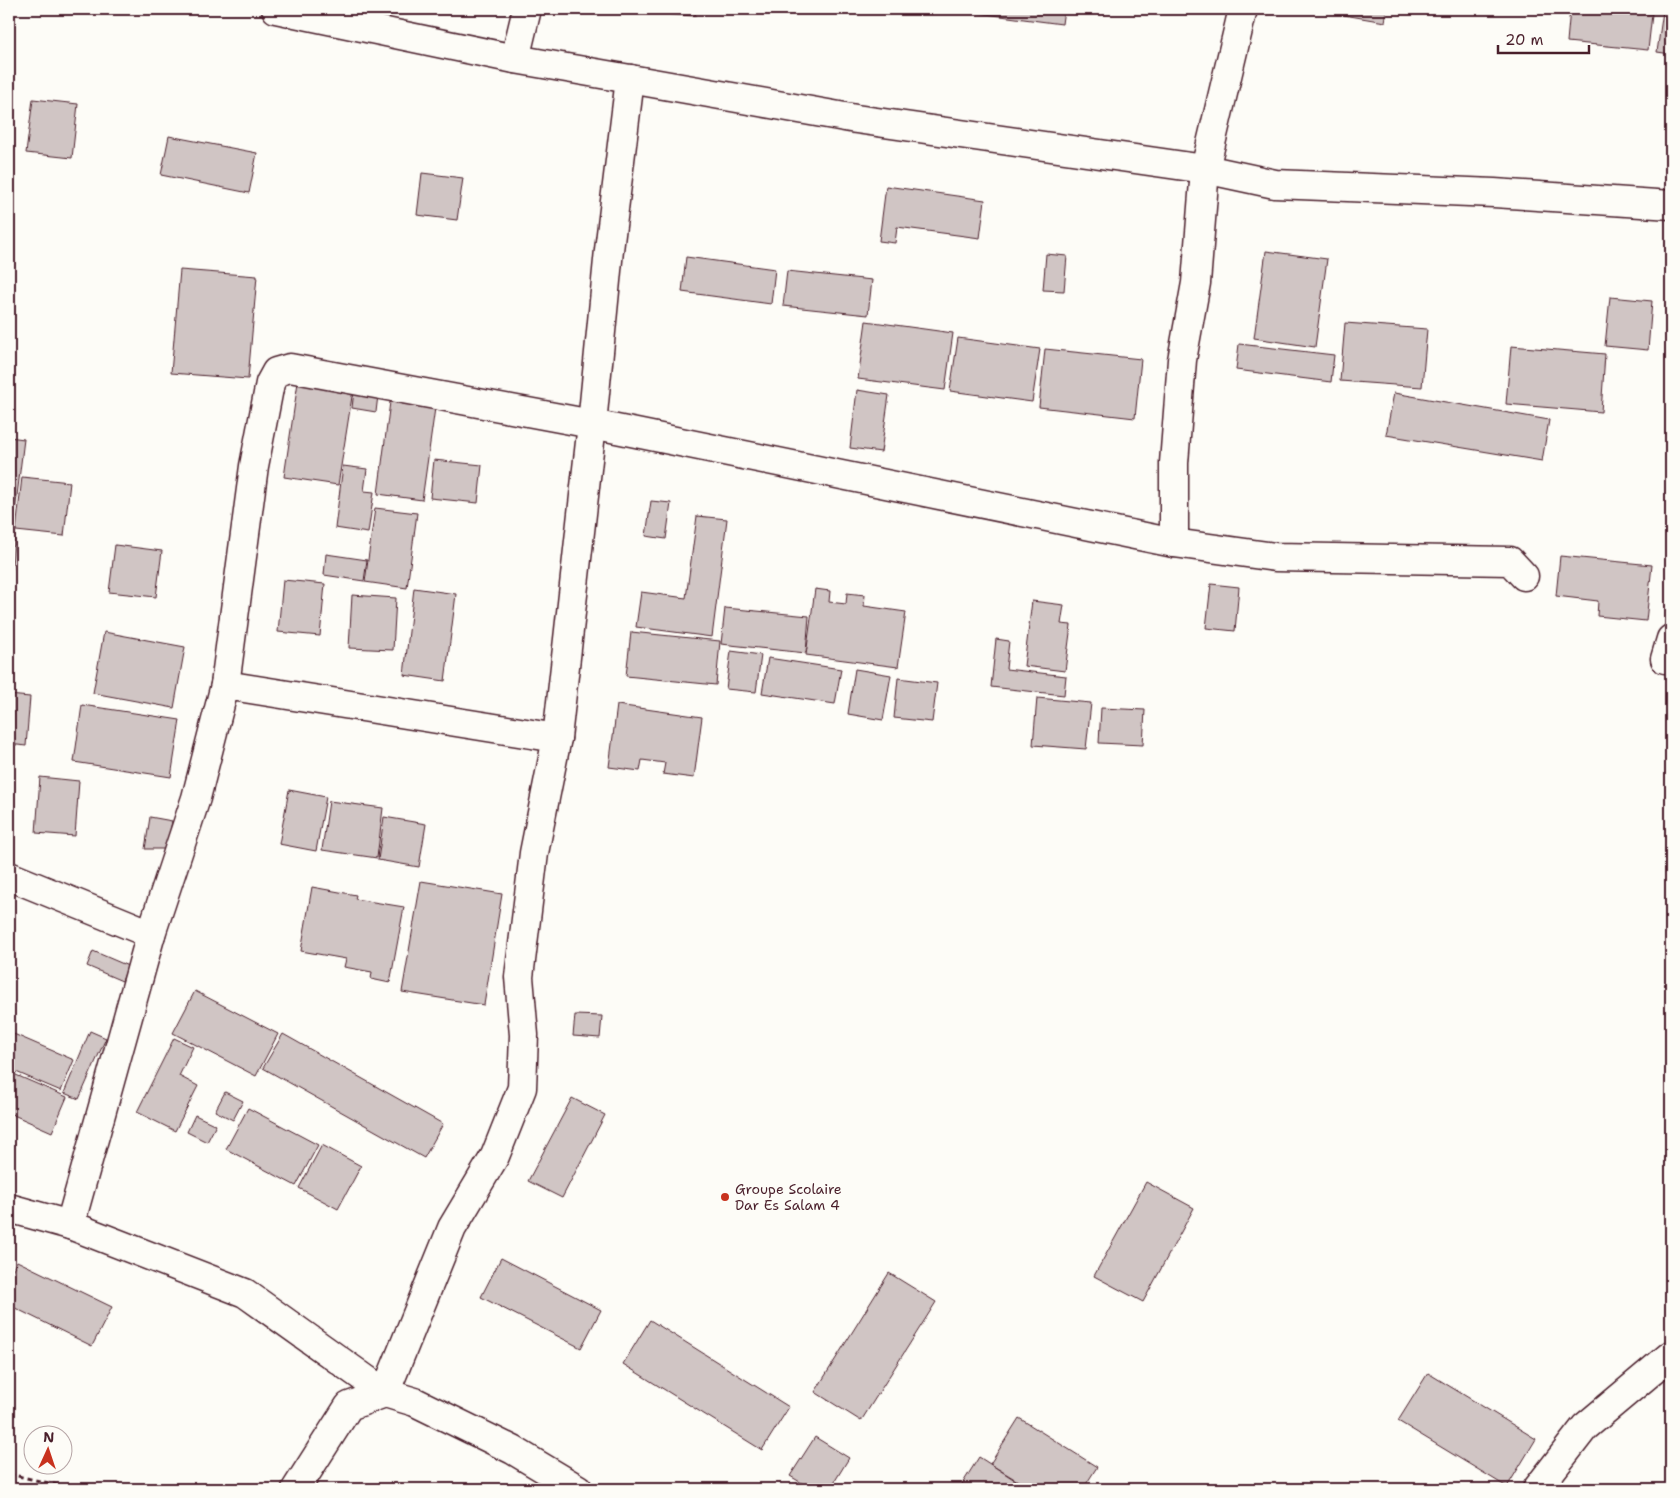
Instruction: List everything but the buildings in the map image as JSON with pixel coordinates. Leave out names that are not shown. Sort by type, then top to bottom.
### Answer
[{"type":"street","points":[[276,9],[515,59],[866,120],[1206,169],[1275,184],[1494,193],[1671,205]]},
{"type":"street","points":[[515,59],[527,9]]},
{"type":"street","points":[[1174,543],[1174,463],[1182,360],[1196,283],[1206,169],[1243,9]]},
{"type":"street","points":[[296,1489],[349,1406],[385,1393],[452,1228],[495,1156],[522,1088],[524,1035],[519,977],[534,853],[557,738],[592,424],[608,250],[630,79]]},
{"type":"street","points":[[70,1225],[152,934],[196,798],[225,685],[254,466],[270,383],[276,372],[290,368],[592,424],[1174,543],[1275,557],[1510,561],[1524,576]]},
{"type":"street","points":[[225,685],[557,738]]},
{"type":"street","points":[[9,876],[152,934]]},
{"type":"street","points":[[9,1208],[70,1225],[245,1293],[385,1393],[415,1402],[513,1450],[578,1489]]},
{"type":"street","points":[[1537,1489],[1585,1427],[1671,1355]]},
{"type":"path","points":[[9,1474],[76,1489]]},
{"type":"place","name":"Groupe Scolaire Dar Es Salam 4","points":[[725,1197]]}]
